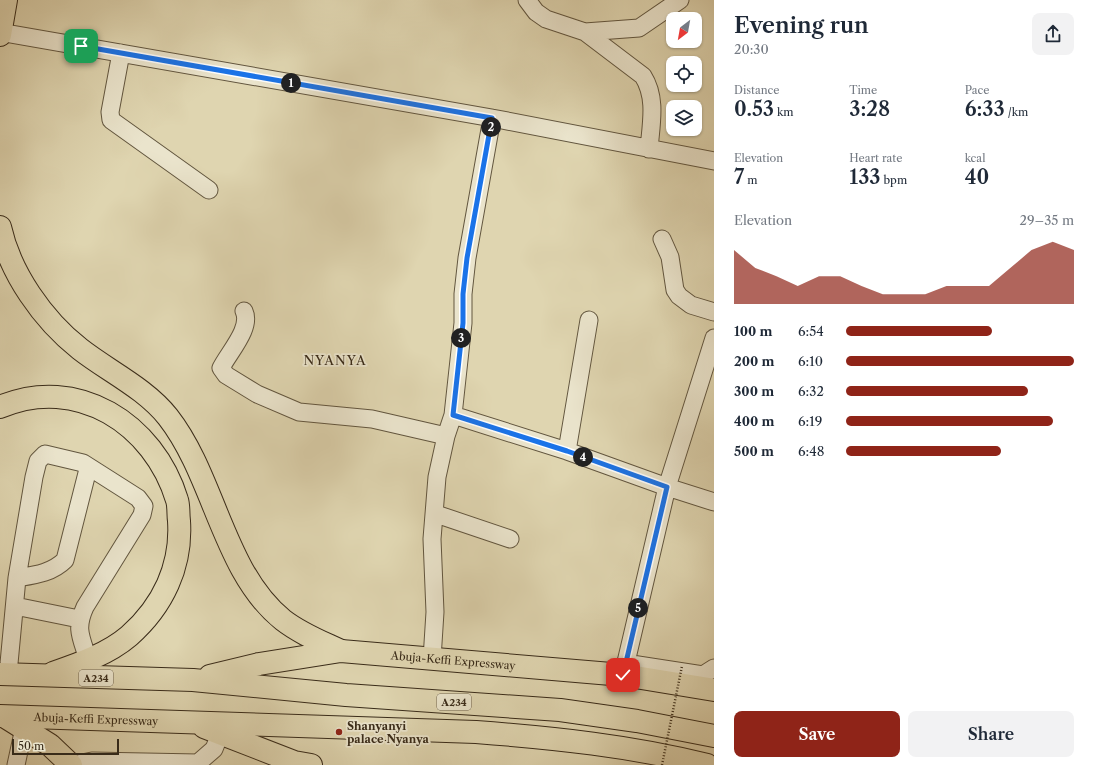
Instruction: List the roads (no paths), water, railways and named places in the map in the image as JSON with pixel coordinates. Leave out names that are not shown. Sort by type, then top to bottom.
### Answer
[{"type":"main road","points":[[0,35],[6,0]]},
{"type":"main road","points":[[0,227],[11,259],[24,285],[57,327],[79,348],[132,384],[167,416],[183,439],[199,469],[229,544],[247,576],[264,600],[282,620],[301,632],[342,652]]},
{"type":"main road","points":[[0,407],[27,399],[47,397],[71,398],[89,402],[107,411],[130,427],[147,445],[164,467],[178,501],[180,532],[177,556],[170,582],[160,600],[146,618],[128,636],[108,650],[44,677]]},
{"type":"main road","name":"Abuja-Keffi Expressway","points":[[193,680],[260,664],[342,652],[432,659],[624,669],[714,690]]},
{"type":"main road","name":"Abuja-Keffi Expressway","points":[[4,674],[44,677],[193,680],[346,695],[560,710],[637,721],[714,736]]},
{"type":"main road","points":[[10,720],[50,745],[72,765]]},
{"type":"main road","name":"Abuja-Keffi Expressway","points":[[10,720],[192,722],[460,731],[550,738],[683,759],[707,765]]},
{"type":"main road","name":"Abuja-Keffi Expressway","points":[[192,722],[294,762],[311,765]]},
{"type":"street","points":[[526,0],[536,12],[546,19],[586,32],[643,76],[649,85],[653,103],[649,149]]},
{"type":"street","points":[[586,32],[639,28],[680,0]]},
{"type":"street","points":[[0,32],[492,118],[714,161]]},
{"type":"street","points":[[121,53],[110,112],[111,120],[209,190]]},
{"type":"street","points":[[432,659],[435,612],[432,539],[436,514],[437,477],[446,436],[453,415],[463,323],[463,294],[467,258],[492,118]]},
{"type":"street","points":[[662,238],[670,257],[675,290],[679,296],[691,305],[714,312]]},
{"type":"street","points":[[244,311],[247,317],[246,328],[227,356],[221,368],[226,375],[232,379],[257,394],[299,412],[372,418],[446,436]]},
{"type":"street","points":[[567,451],[588,320]]},
{"type":"street","points":[[714,338],[709,370],[667,487],[624,669],[703,675],[714,668]]},
{"type":"street","points":[[453,415],[567,451],[667,487],[714,502]]},
{"type":"street","points":[[4,674],[15,606],[17,578],[38,461],[45,454],[83,463],[138,498],[144,506],[142,515],[79,619],[78,628],[88,659]]},
{"type":"street","points":[[17,578],[51,571],[57,568],[65,560],[88,469],[83,463]]},
{"type":"street","points":[[436,514],[510,539]]},
{"type":"street","points":[[15,606],[79,619]]},
{"type":"street","points":[[10,720],[16,765]]},
{"type":"street","points":[[72,765],[92,761],[198,763],[214,749],[220,734]]},
{"type":"place","name":"Shanyanyi palace Nyanya","points":[[339,732]]},
{"type":"district","name":"NYANYA","points":[[335,360]]}]
